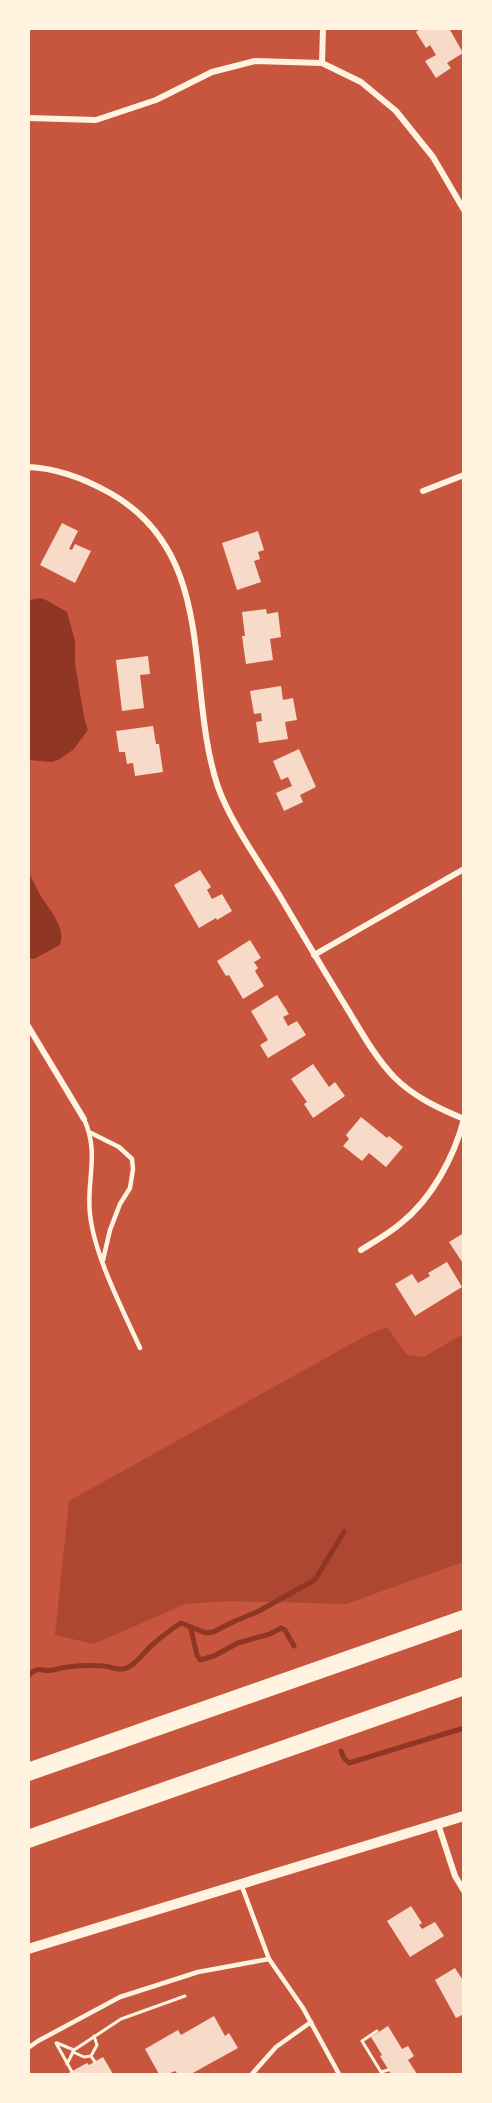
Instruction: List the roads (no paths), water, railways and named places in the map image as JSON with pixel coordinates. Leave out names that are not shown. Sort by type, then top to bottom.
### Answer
[{"type":"highway","points":[[28,1772],[464,1619]]},
{"type":"highway","points":[[28,1839],[464,1686]]},
{"type":"street","points":[[322,63],[323,28]]},
{"type":"street","points":[[28,118],[96,120],[156,100],[212,72],[255,61],[322,63],[361,82],[396,111],[433,157],[464,210]]},
{"type":"street","points":[[28,467],[56,470],[113,495],[146,522],[171,556],[189,602],[211,760],[224,802],[314,955],[383,1064],[415,1095],[464,1119],[450,1157],[425,1199],[400,1224],[362,1250]]},
{"type":"street","points":[[423,491],[464,475]]},
{"type":"street","points":[[314,955],[464,869]]},
{"type":"street","points":[[28,1026],[84,1119]]},
{"type":"street","points":[[28,1949],[464,1816]]},
{"type":"street","points":[[438,1824],[455,1876],[464,1891]]},
{"type":"lane","points":[[84,1119],[91,1133],[93,1148],[90,1213],[92,1227],[103,1260],[140,1348]]},
{"type":"lane","points":[[91,1133],[119,1147],[132,1159],[133,1169],[130,1188],[120,1204],[110,1230],[103,1260]]},
{"type":"lane","points":[[241,1884],[269,1959],[303,2008],[339,2074]]},
{"type":"lane","points":[[28,2048],[120,1997],[198,1972],[269,1959]]},
{"type":"lane","points":[[252,2074],[276,2047],[311,2022]]},
{"type":"waterway","points":[[28,1676],[38,1670],[49,1671],[78,1666],[126,1668],[181,1623],[206,1633],[213,1632],[257,1612],[316,1578],[344,1532]]},
{"type":"waterway","points":[[191,1629],[200,1660],[214,1656],[238,1643],[270,1634],[281,1628],[285,1630],[294,1646]]},
{"type":"waterway","points":[[341,1751],[349,1763],[464,1728]]}]
